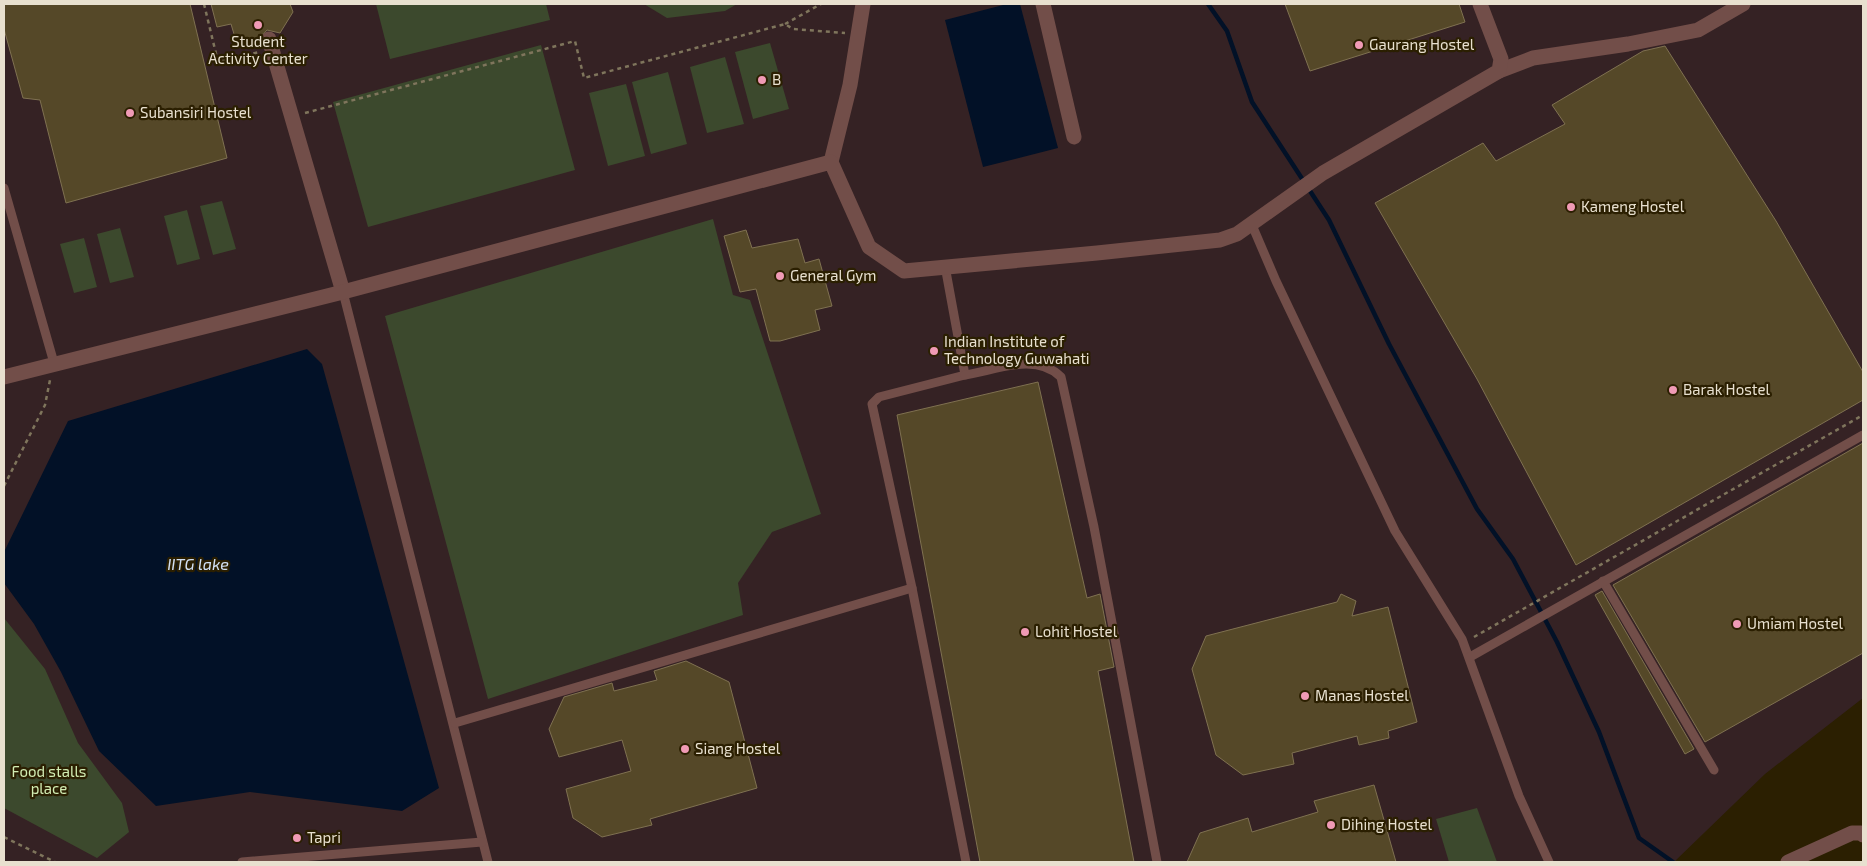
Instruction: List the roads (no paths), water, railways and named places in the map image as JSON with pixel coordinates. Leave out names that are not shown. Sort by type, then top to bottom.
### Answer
[{"type":"street","points":[[863,4],[850,85],[831,162],[869,247],[904,271],[1097,254],[1220,240],[1237,234],[1252,225],[1278,204],[1323,173],[1499,71],[1534,58],[1628,44],[1698,30],[1743,4]]},
{"type":"street","points":[[1043,4],[1074,137]]},
{"type":"street","points":[[1480,4],[1501,59],[1499,71]]},
{"type":"street","points":[[270,44],[342,292]]},
{"type":"street","points":[[4,377],[342,292],[831,162]]},
{"type":"street","points":[[1788,862],[1852,833],[1861,833],[1863,835]]},
{"type":"lane","points":[[4,188],[54,363]]},
{"type":"lane","points":[[1252,225],[1276,281],[1395,531],[1462,639],[1519,796],[1549,862]]},
{"type":"lane","points":[[944,266],[965,375]]},
{"type":"lane","points":[[342,292],[455,723],[488,862]]},
{"type":"lane","points":[[966,862],[912,588],[872,404],[879,397],[965,375],[1030,363],[1052,368],[1061,377],[1094,527],[1157,862]]},
{"type":"lane","points":[[1470,657],[1863,434]]},
{"type":"lane","points":[[1604,581],[1714,770]]},
{"type":"lane","points":[[455,723],[912,588]]},
{"type":"lane","points":[[242,862],[482,842]]},
{"type":"water","points":[[1007,4],[1020,4],[1058,148],[983,167],[945,20]]},
{"type":"water","name":"IITG lake","points":[[307,349],[322,364],[439,788],[402,811],[250,792],[156,806],[99,751],[61,672],[34,624],[4,583],[4,552],[68,421]]},
{"type":"waterway","points":[[1208,4],[1227,31],[1252,102],[1329,220],[1389,344],[1477,509],[1513,559],[1557,642],[1599,732],[1639,838],[1673,862]]},
{"type":"place","name":"Student Activity Center","points":[[258,25]]},
{"type":"place","name":"Gaurang Hostel","points":[[1359,45]]},
{"type":"place","name":"B","points":[[762,80]]},
{"type":"place","name":"Subansiri Hostel","points":[[130,113]]},
{"type":"place","name":"Kameng Hostel","points":[[1571,207]]},
{"type":"place","name":"General Gym","points":[[780,276]]},
{"type":"place","name":"Indian Institute of Technology Guwahati","points":[[934,351]]},
{"type":"place","name":"Barak Hostel","points":[[1673,390]]},
{"type":"place","name":"Umiam Hostel","points":[[1737,624]]},
{"type":"place","name":"Lohit Hostel","points":[[1025,632]]},
{"type":"place","name":"Manas Hostel","points":[[1305,696]]},
{"type":"place","name":"Siang Hostel","points":[[685,749]]},
{"type":"place","name":"Dihing Hostel","points":[[1331,825]]},
{"type":"place","name":"Tapri","points":[[297,838]]},
{"type":"park label","name":"Food stalls place","points":[[49,780]]}]
